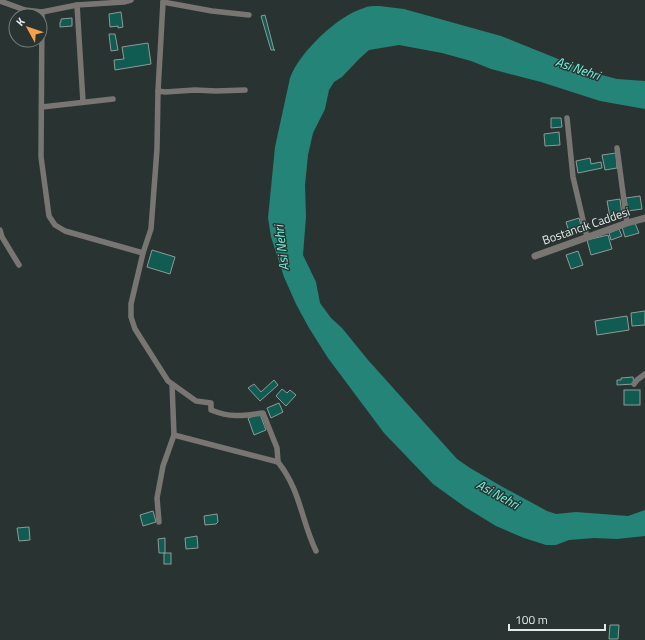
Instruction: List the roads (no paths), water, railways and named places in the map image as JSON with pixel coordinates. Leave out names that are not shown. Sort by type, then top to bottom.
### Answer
[{"type":"street","points":[[48,11],[77,5],[124,2],[131,0]]},
{"type":"street","points":[[0,1],[19,8]]},
{"type":"street","points":[[248,16],[212,11],[164,1],[158,91],[157,149],[151,229],[143,253],[131,304],[131,317],[135,330],[168,381],[172,384],[196,401],[211,403],[211,410],[225,416],[242,416],[262,413],[277,448],[278,462],[287,474],[299,500],[309,537],[316,551]]},
{"type":"street","points":[[77,5],[83,102]]},
{"type":"street","points":[[42,48],[41,157],[49,216],[55,225],[65,231],[143,253]]},
{"type":"street","points":[[158,91],[245,90]]},
{"type":"street","points":[[42,107],[113,99]]},
{"type":"street","points":[[567,118],[573,176],[587,237]]},
{"type":"street","points":[[617,148],[627,223]]},
{"type":"street","name":"Bostancık Caddesi","points":[[534,256],[645,218]]},
{"type":"street","points":[[0,230],[1,237],[19,265]]},
{"type":"street","points":[[634,384],[645,374]]},
{"type":"street","points":[[159,522],[157,498],[163,466],[174,435],[172,384]]},
{"type":"street","points":[[174,435],[278,462]]},
{"type":"water","name":"Asi Nehri","points":[[379,6],[404,9],[501,36],[598,74],[617,79],[645,81],[645,109],[600,101],[442,53],[399,45],[369,50],[342,77],[334,82],[329,90],[325,109],[313,133],[308,155],[305,185],[306,217],[303,255],[316,282],[320,303],[331,318],[342,328],[368,360],[457,459],[501,486],[547,511],[556,514],[576,512],[628,516],[645,510],[645,536],[617,539],[594,538],[569,540],[556,545],[546,545],[524,538],[496,526],[465,507],[433,484],[384,433],[328,358],[296,304],[284,277],[271,237],[268,218],[275,147],[290,78],[295,68],[311,47],[321,36],[343,18],[367,7]]}]
